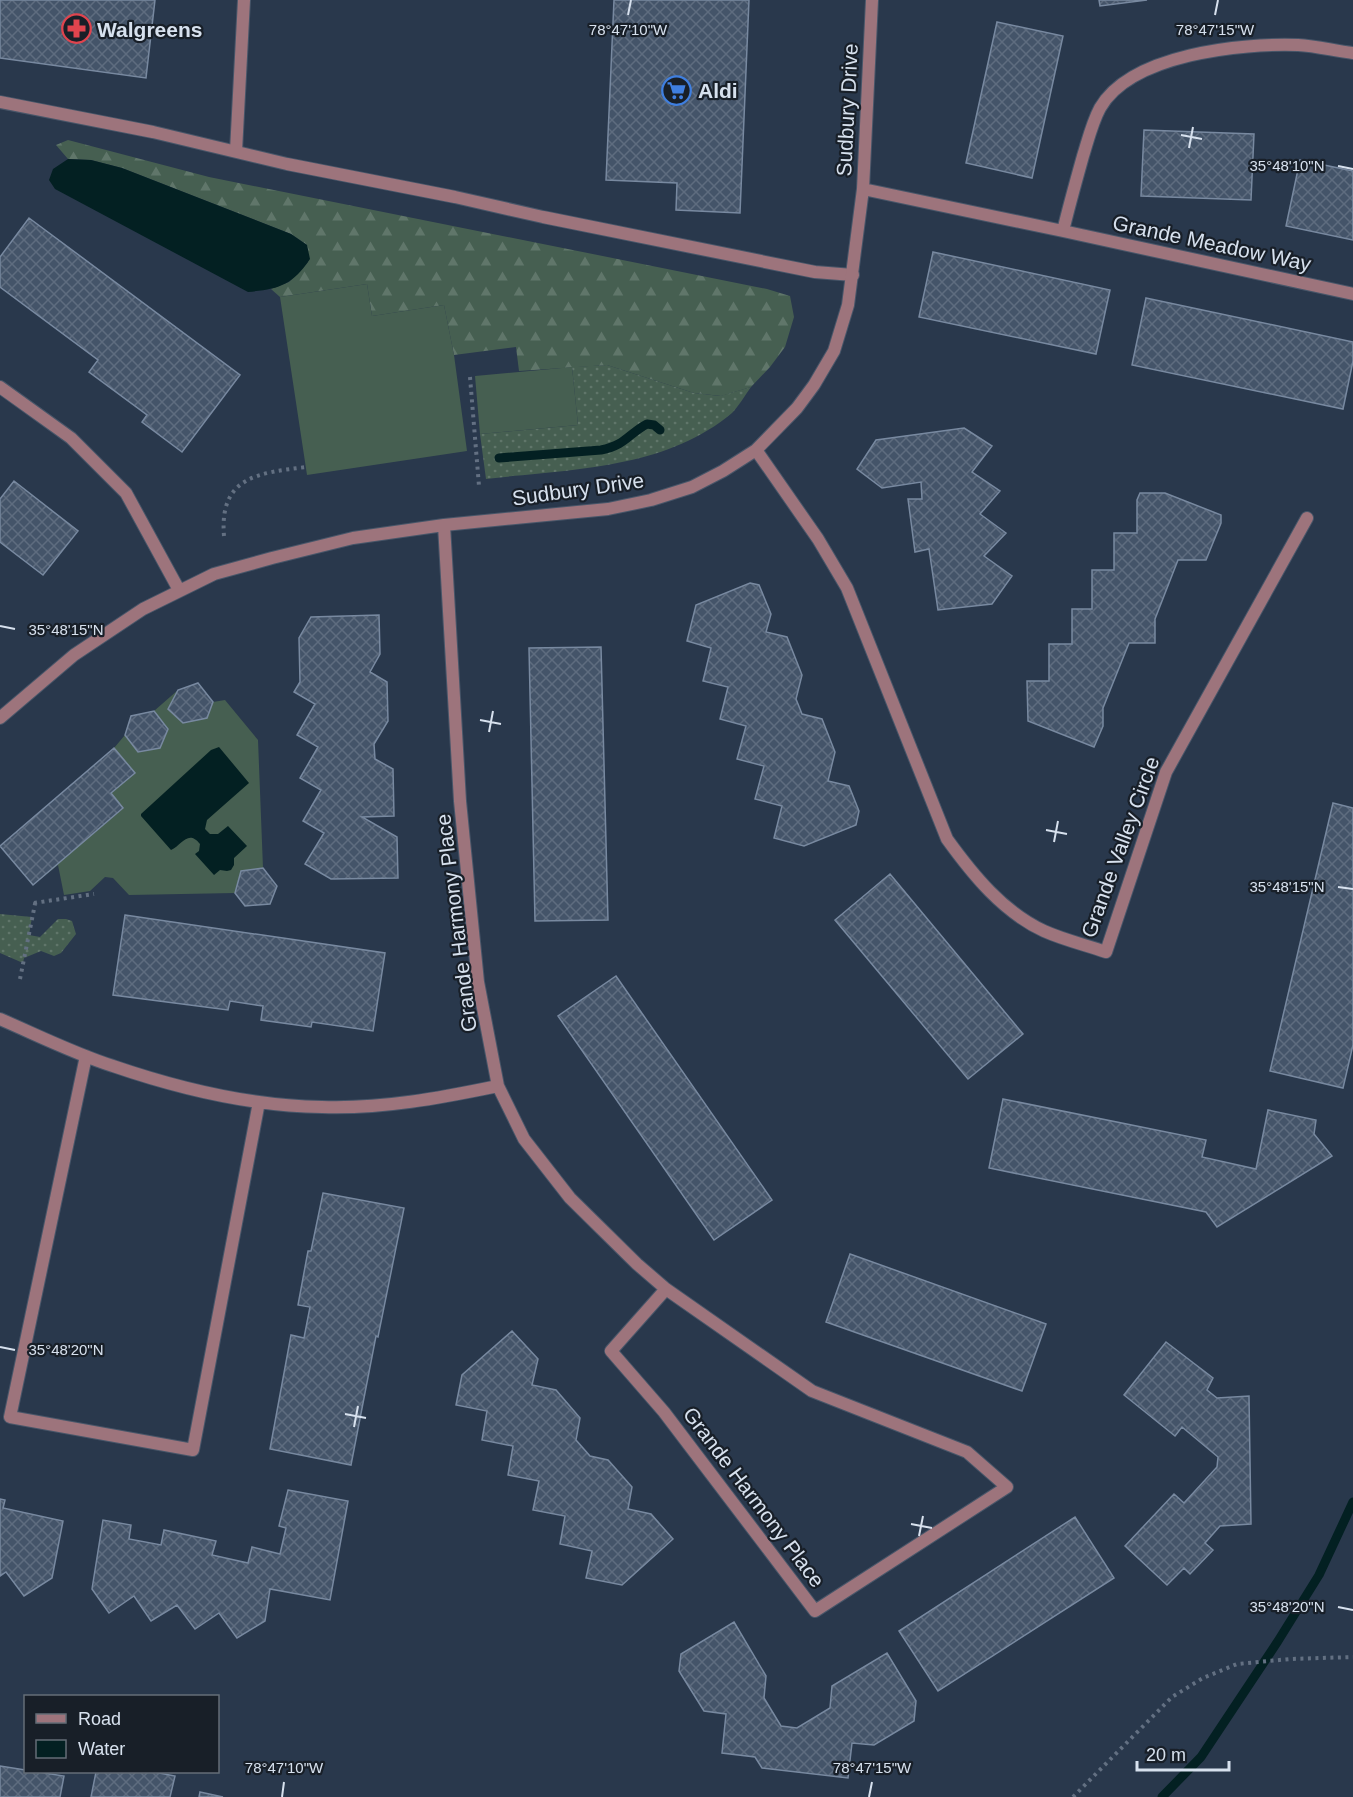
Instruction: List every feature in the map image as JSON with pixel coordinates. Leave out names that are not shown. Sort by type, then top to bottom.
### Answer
[{"type":"street","points":[[236,151],[244,0]]},
{"type":"street","name":"Sudbury Drive","points":[[0,718],[74,655],[143,609],[214,574],[353,538],[444,525],[608,509],[651,500],[692,487],[756,450],[797,408],[814,385],[834,351],[848,305],[863,189],[872,0]]},
{"type":"street","points":[[1063,231],[1090,132],[1101,107],[1114,91],[1132,79],[1158,65],[1186,56],[1269,45],[1302,45],[1353,53]]},
{"type":"street","points":[[0,102],[153,132],[287,164],[815,272],[853,275]]},
{"type":"street","name":"Grande Meadow Way","points":[[863,189],[1353,294]]},
{"type":"street","points":[[0,387],[71,438],[126,493],[179,590]]},
{"type":"street","name":"Grande Valley Circle","points":[[756,450],[818,539],[847,588],[947,839],[966,865],[1013,913],[1045,931],[1106,952],[1166,772],[1307,518]]},
{"type":"street","name":"Grande Harmony Place","points":[[444,525],[460,801],[478,982],[498,1086],[524,1139],[570,1198],[637,1264],[666,1289],[812,1391],[967,1452],[1007,1487],[815,1611],[664,1412],[611,1352],[666,1289]]},
{"type":"street","points":[[0,1019],[112,1066],[184,1088],[259,1102],[322,1107],[382,1106],[498,1086]]},
{"type":"street","points":[[86,1056],[10,1417],[193,1450],[259,1102]]},
{"type":"path","points":[[470,377],[479,486]]},
{"type":"path","points":[[224,536],[224,513],[230,496],[239,485],[252,477],[273,471],[306,466]]},
{"type":"path","points":[[20,979],[35,901],[94,894]]},
{"type":"path","points":[[1072,1797],[1172,1697],[1203,1678],[1237,1664],[1353,1657]]},
{"type":"green space","points":[[68,140],[209,177],[767,289],[790,296],[794,317],[785,347],[770,367],[751,387],[721,396],[694,393],[607,365],[519,371],[516,347],[454,355],[444,305],[372,316],[367,284],[280,297],[271,289],[289,282],[308,262],[307,245],[291,234],[122,168],[91,160],[68,159],[56,145]]},
{"type":"green space","points":[[367,284],[372,316],[444,305],[454,355],[467,451],[307,475],[280,297]]},
{"type":"green space","points":[[607,365],[694,393],[720,396],[751,387],[732,413],[705,432],[677,446],[615,464],[486,479],[480,434],[578,425],[572,367]]},
{"type":"green space","points":[[572,367],[578,425],[480,434],[475,376]]},
{"type":"green space","points":[[198,683],[213,702],[225,700],[258,740],[263,868],[277,886],[270,904],[246,906],[235,893],[129,895],[113,878],[105,877],[90,891],[64,895],[58,865],[33,885],[0,846],[114,748],[125,735],[131,716],[154,711],[178,690]]},
{"type":"green space","points":[[0,914],[32,917],[29,935],[40,937],[58,919],[72,921],[76,934],[61,953],[54,956],[41,951],[24,958],[23,963],[0,953]]},
{"type":"water","points":[[68,159],[91,160],[122,168],[291,234],[307,245],[310,259],[290,281],[276,287],[248,292],[55,189],[49,180],[53,169]]},
{"type":"water","points":[[219,747],[249,783],[207,820],[205,829],[210,834],[218,834],[228,826],[247,846],[234,858],[231,870],[220,870],[214,875],[195,854],[199,851],[200,844],[196,840],[188,838],[171,850],[141,814],[211,750]]},
{"type":"building","name":"Walgreens","points":[[0,0],[155,0],[146,78],[0,58]]},
{"type":"building","name":"Aldi","points":[[614,0],[749,0],[740,213],[676,210],[677,183],[606,180]]},
{"type":"building","points":[[1099,0],[1147,0],[1100,6]]},
{"type":"building","points":[[997,22],[1063,36],[1032,178],[966,163]]},
{"type":"building","points":[[1144,130],[1254,134],[1251,200],[1141,196]]},
{"type":"building","points":[[1300,160],[1353,171],[1353,240],[1286,226]]},
{"type":"building","points":[[29,218],[240,375],[182,452],[142,422],[147,415],[89,372],[98,360],[0,287],[0,257]]},
{"type":"building","points":[[933,252],[1110,290],[1096,354],[919,317]]},
{"type":"building","points":[[1146,298],[1353,342],[1353,361],[1343,409],[1132,365]]},
{"type":"building","points":[[964,428],[992,446],[972,472],[1000,491],[980,514],[1006,533],[984,556],[1012,576],[992,604],[938,610],[929,549],[915,552],[908,499],[922,499],[921,482],[882,488],[857,469],[876,440]]},
{"type":"building","points":[[14,481],[78,531],[43,575],[0,542],[0,499]]},
{"type":"building","points":[[1140,493],[1165,493],[1221,515],[1221,523],[1206,560],[1178,560],[1155,619],[1155,643],[1129,643],[1103,708],[1103,726],[1094,747],[1028,721],[1027,681],[1049,681],[1049,644],[1072,644],[1072,609],[1092,609],[1092,570],[1114,570],[1114,533],[1137,533],[1137,500]]},
{"type":"building","points":[[750,583],[759,585],[771,614],[766,632],[787,637],[802,675],[796,699],[802,714],[822,719],[835,752],[828,781],[849,786],[859,811],[856,825],[804,846],[774,838],[782,806],[755,799],[764,766],[737,759],[746,726],[720,719],[728,687],[703,681],[711,648],[687,641],[696,605]]},
{"type":"building","points":[[379,615],[380,654],[370,672],[387,682],[388,721],[374,744],[375,759],[393,769],[394,816],[362,817],[397,837],[398,878],[331,879],[305,864],[324,833],[303,821],[321,790],[300,778],[318,747],[297,735],[315,704],[294,692],[300,682],[299,638],[311,617]]},
{"type":"building","points":[[601,647],[608,920],[535,921],[529,648]]},
{"type":"building","points":[[198,683],[213,702],[207,718],[183,723],[168,709],[178,690]]},
{"type":"building","points":[[154,711],[168,729],[160,748],[138,752],[125,735],[131,716]]},
{"type":"building","points":[[114,748],[135,773],[111,793],[123,808],[33,885],[0,846]]},
{"type":"building","points":[[1333,803],[1353,808],[1353,1045],[1343,1088],[1270,1071]]},
{"type":"building","points":[[263,868],[277,886],[270,904],[245,906],[235,893],[241,871]]},
{"type":"building","points":[[890,874],[1023,1034],[968,1079],[835,920]]},
{"type":"building","points":[[125,915],[385,953],[373,1031],[312,1022],[311,1027],[261,1020],[263,1006],[230,1001],[228,1010],[113,995]]},
{"type":"building","points":[[616,976],[772,1200],[714,1240],[558,1016]]},
{"type":"building","points":[[1003,1099],[1206,1140],[1202,1157],[1256,1169],[1268,1110],[1316,1120],[1314,1134],[1332,1156],[1217,1227],[1206,1212],[989,1168]]},
{"type":"building","points":[[323,1193],[404,1208],[351,1465],[270,1449],[291,1335],[304,1338],[310,1307],[298,1305],[308,1251],[311,1251]]},
{"type":"building","points":[[850,1254],[1046,1324],[1022,1391],[826,1322]]},
{"type":"building","points":[[512,1331],[538,1359],[532,1385],[556,1390],[580,1418],[576,1440],[590,1456],[608,1460],[632,1487],[628,1509],[651,1514],[673,1539],[622,1585],[586,1578],[592,1551],[560,1544],[565,1516],[533,1510],[539,1481],[508,1475],[513,1446],[482,1440],[487,1411],[456,1405],[462,1375]]},
{"type":"building","points":[[1166,1342],[1213,1378],[1207,1390],[1217,1398],[1249,1396],[1251,1524],[1220,1526],[1205,1543],[1213,1550],[1190,1574],[1184,1568],[1167,1585],[1125,1546],[1174,1494],[1184,1503],[1217,1467],[1218,1457],[1182,1427],[1175,1436],[1124,1395]]},
{"type":"building","points":[[288,1490],[348,1501],[330,1600],[270,1589],[265,1621],[237,1638],[219,1613],[195,1629],[177,1605],[151,1621],[134,1596],[109,1613],[92,1589],[103,1520],[131,1525],[129,1539],[161,1545],[164,1530],[216,1541],[212,1555],[248,1563],[252,1547],[280,1554],[286,1528],[279,1526]]},
{"type":"building","points":[[0,1499],[5,1500],[3,1508],[63,1521],[52,1578],[24,1596],[6,1572],[0,1576]]},
{"type":"building","points":[[1075,1517],[1114,1578],[938,1691],[899,1631]]},
{"type":"building","points":[[734,1622],[766,1676],[764,1698],[781,1726],[797,1728],[830,1708],[832,1686],[887,1653],[916,1701],[914,1721],[874,1745],[852,1743],[848,1778],[762,1768],[755,1757],[722,1753],[726,1714],[704,1711],[679,1671],[681,1654]]},
{"type":"building","points":[[0,1766],[24,1770],[24,1773],[64,1776],[60,1797],[0,1797]]},
{"type":"building","points":[[96,1773],[159,1773],[175,1776],[170,1797],[91,1797]]},
{"type":"building","points":[[200,1792],[223,1797],[199,1797]]},
{"type":"waterway","points":[[499,458],[601,450],[622,442],[647,424],[654,425],[660,430]]},
{"type":"waterway","points":[[1162,1797],[1201,1757],[1278,1641],[1319,1575],[1353,1502]]},
{"type":"place","name":"Walgreens","points":[[76,29]]},
{"type":"place","name":"Aldi","points":[[677,90]]}]
